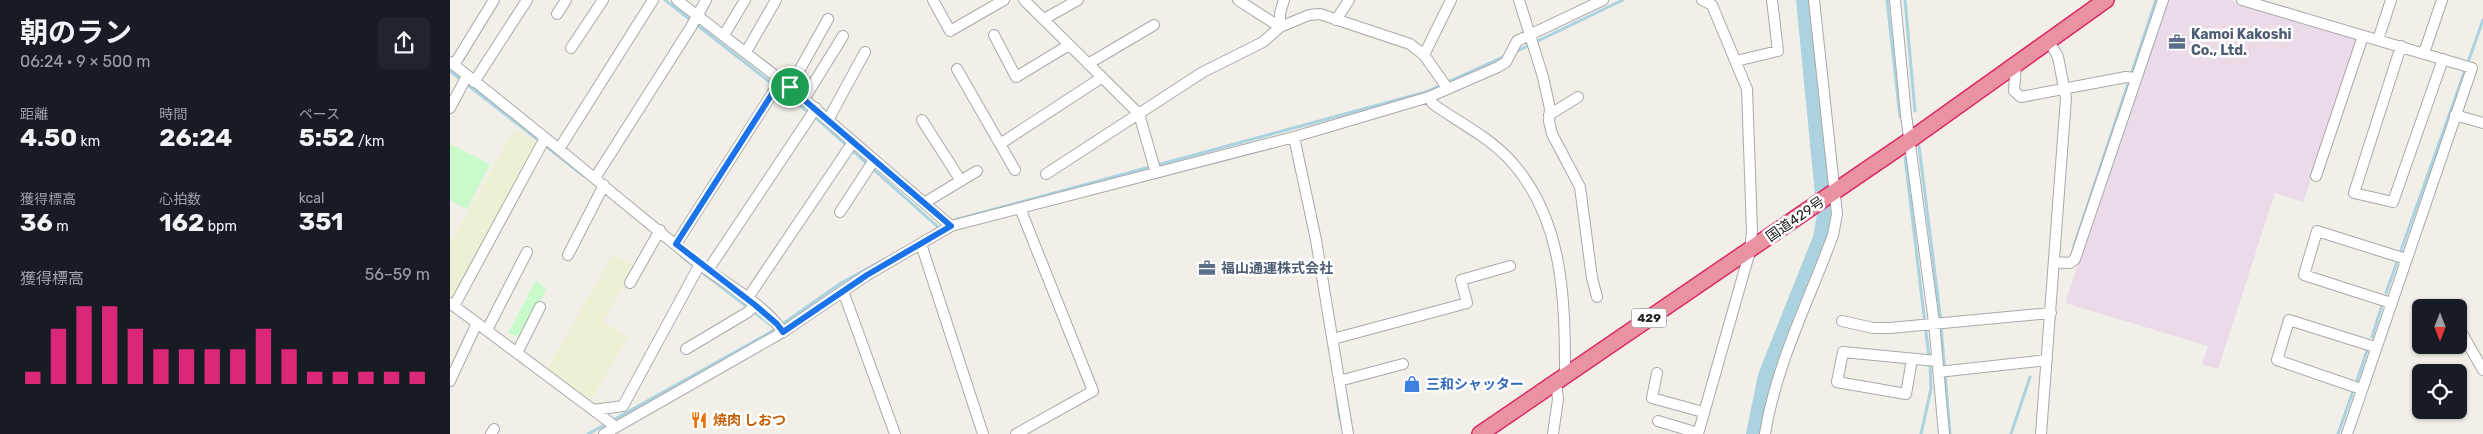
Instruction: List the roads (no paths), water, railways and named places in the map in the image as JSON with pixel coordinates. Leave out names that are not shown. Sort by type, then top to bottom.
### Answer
[{"type":"highway","name":"国道429号","points":[[1480,434],[1910,140],[2106,0]]},
{"type":"street","points":[[494,0],[452,63],[467,80],[543,142],[559,149],[595,178],[602,188],[658,234],[676,244],[700,268],[781,328]]},
{"type":"street","points":[[450,108],[467,80],[527,0]]},
{"type":"street","points":[[571,48],[603,0]]},
{"type":"street","points":[[559,149],[653,0]]},
{"type":"street","points":[[677,0],[694,21],[724,35],[746,52],[779,83],[790,87],[804,99],[814,112],[828,120],[871,163],[924,203],[950,226]]},
{"type":"street","points":[[595,178],[706,0]]},
{"type":"street","points":[[724,35],[746,0]]},
{"type":"street","points":[[746,52],[776,0]]},
{"type":"street","points":[[933,0],[950,31],[980,12],[1004,0]]},
{"type":"street","points":[[980,12],[986,0]]},
{"type":"street","points":[[1024,0],[1140,114],[1154,168]]},
{"type":"street","points":[[1044,19],[1078,0]]},
{"type":"street","points":[[1238,0],[1280,28]]},
{"type":"street","points":[[1280,28],[1280,13],[1284,0]]},
{"type":"street","points":[[1336,20],[1349,0]]},
{"type":"street","points":[[1424,55],[1451,0]]},
{"type":"street","points":[[1519,0],[1550,108],[1549,115],[1552,134],[1580,187],[1592,278],[1597,297]]},
{"type":"street","points":[[604,434],[950,226],[1020,208],[1154,168],[1294,137],[1429,98],[1446,86],[1498,67],[1506,62],[1512,47],[1517,41],[1532,40],[1604,0]]},
{"type":"street","points":[[1736,61],[1778,51],[1772,0]]},
{"type":"street","points":[[1764,434],[1769,408],[1783,364],[1832,235],[1837,214],[1814,0]]},
{"type":"street","points":[[1895,0],[1910,140],[1934,322],[1933,361]]},
{"type":"street","points":[[2054,262],[2070,263],[2075,259],[2132,77],[2163,0]]},
{"type":"street","points":[[2242,0],[2472,68],[2375,347],[2347,434]]},
{"type":"street","points":[[2378,40],[2392,0]]},
{"type":"street","points":[[2424,53],[2442,0]]},
{"type":"street","points":[[557,14],[564,1]]},
{"type":"street","points":[[1658,422],[1698,433],[1750,250],[1752,231],[1749,97],[1736,61],[1709,2]]},
{"type":"street","points":[[1046,174],[1203,72],[1263,42],[1280,28],[1309,15],[1320,14],[1410,44],[1424,55],[1446,86]]},
{"type":"street","points":[[790,87],[828,19]]},
{"type":"street","points":[[1088,64],[1154,25]]},
{"type":"street","points":[[994,35],[1016,77],[1069,44]]},
{"type":"street","points":[[804,99],[843,36]]},
{"type":"street","points":[[2316,176],[2363,36]]},
{"type":"street","points":[[2041,434],[2066,98],[2058,57],[2049,41]]},
{"type":"street","points":[[2400,46],[2354,193],[2393,202],[2443,59]]},
{"type":"street","points":[[828,120],[865,52]]},
{"type":"street","points":[[2016,64],[2014,91],[2021,97],[2132,77]]},
{"type":"street","points":[[957,69],[1015,170]]},
{"type":"street","points":[[1000,144],[1102,78]]},
{"type":"street","points":[[676,244],[779,83]]},
{"type":"street","points":[[1549,115],[1578,97]]},
{"type":"street","points":[[1429,98],[1433,104],[1497,148],[1510,160],[1529,186],[1545,217],[1558,255],[1562,282],[1560,378],[1553,434]]},
{"type":"street","points":[[593,410],[623,406],[700,268],[814,112]]},
{"type":"street","points":[[2455,115],[2483,123]]},
{"type":"street","points":[[922,120],[961,181]]},
{"type":"street","points":[[1294,137],[1316,240],[1348,434]]},
{"type":"street","points":[[543,142],[452,304],[616,427]]},
{"type":"street","points":[[686,349],[751,306],[851,145]]},
{"type":"street","points":[[840,212],[871,163]]},
{"type":"street","points":[[924,203],[977,171]]},
{"type":"street","points":[[568,255],[602,188]]},
{"type":"street","points":[[1020,208],[1093,390],[1021,433]]},
{"type":"street","points":[[2391,303],[2304,275],[2317,232],[2406,259]]},
{"type":"street","points":[[630,283],[658,234]]},
{"type":"street","points":[[921,244],[983,434]]},
{"type":"street","points":[[486,330],[527,252]]},
{"type":"street","points":[[1333,339],[1467,303],[1461,280],[1510,266]]},
{"type":"street","points":[[843,291],[895,434]]},
{"type":"street","points":[[517,353],[540,307]]},
{"type":"street","points":[[1842,321],[1873,328],[2051,312]]},
{"type":"street","points":[[2361,388],[2277,360],[2289,320],[2375,347]]},
{"type":"street","points":[[450,381],[477,323]]},
{"type":"street","points":[[2468,344],[2483,370]]},
{"type":"street","points":[[1912,359],[1906,394],[1837,382],[1843,352],[1933,361],[1943,372],[1944,434]]},
{"type":"street","points":[[1943,372],[2047,360]]},
{"type":"street","points":[[1339,380],[1403,364]]},
{"type":"street","points":[[1657,373],[1652,398],[1703,412]]},
{"type":"waterway","points":[[665,0],[816,118],[938,227]]},
{"type":"waterway","points":[[1515,52],[1623,0]]},
{"type":"waterway","points":[[1755,434],[1767,376],[1822,238],[1826,215],[1805,0]]},
{"type":"waterway","points":[[1887,0],[1900,117]]},
{"type":"waterway","points":[[1905,0],[1915,111]]},
{"type":"waterway","points":[[2074,246],[2156,0]]},
{"type":"waterway","points":[[2400,253],[2483,20]]},
{"type":"waterway","points":[[951,221],[1426,92],[1505,56]]},
{"type":"waterway","points":[[450,71],[584,176]]},
{"type":"waterway","points":[[1919,146],[1940,314],[1950,434]]},
{"type":"waterway","points":[[1905,157],[1929,357]]},
{"type":"waterway","points":[[932,232],[946,224]]},
{"type":"waterway","points":[[681,256],[775,328]]},
{"type":"waterway","points":[[588,434],[771,332],[841,283],[885,259]]},
{"type":"waterway","points":[[2386,293],[2397,262]]},
{"type":"waterway","points":[[2372,337],[2382,305]]},
{"type":"waterway","points":[[2357,380],[2367,351]]},
{"type":"waterway","points":[[1921,434],[1931,389],[1930,363]]},
{"type":"waterway","points":[[2011,434],[2030,377]]},
{"type":"waterway","points":[[2338,434],[2353,391]]},
{"type":"waterway","points":[[1337,398],[1340,419]]},
{"type":"place","name":"Kamoi Kakoshi Co., Ltd.","points":[[2177,42]]},
{"type":"place","name":"福山通運株式会社","points":[[1207,268]]},
{"type":"place","name":"三和シャッター","points":[[1412,384]]},
{"type":"place","name":"焼肉 しおつ","points":[[699,420]]}]
